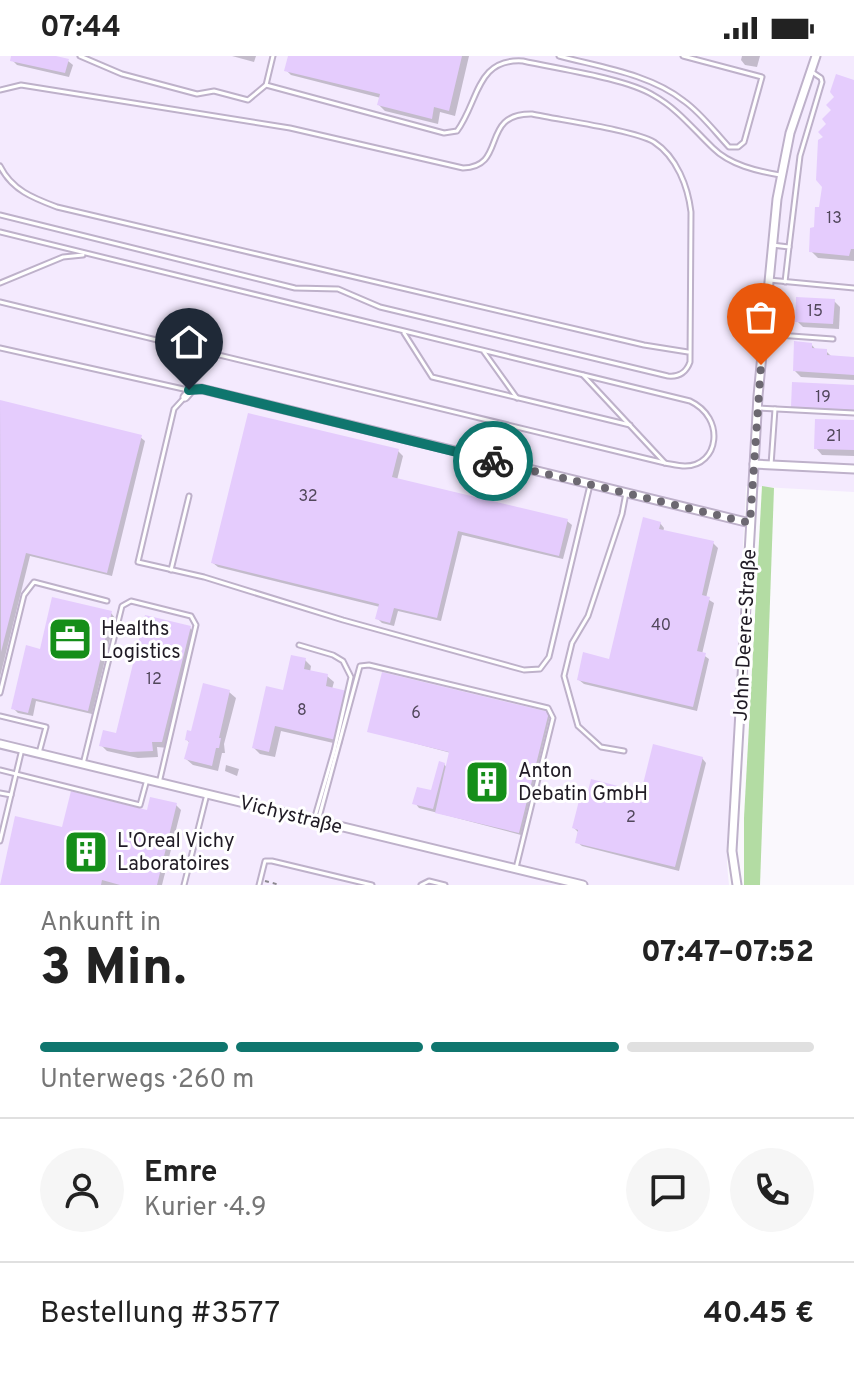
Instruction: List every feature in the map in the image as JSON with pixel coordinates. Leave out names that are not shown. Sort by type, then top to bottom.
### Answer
[{"type":"street","name":"John-Deere-Straße","points":[[737,885],[732,851],[750,523],[772,245],[780,175],[790,133],[816,56]]},
{"type":"street","points":[[187,393],[202,389],[750,523]]},
{"type":"street","points":[[754,464],[854,469]]},
{"type":"street","name":"Vichystraße","points":[[0,744],[583,885]]},
{"type":"lane","points":[[80,56],[122,74],[197,94],[214,91],[248,100],[266,85],[273,56]]},
{"type":"lane","points":[[559,56],[639,78],[663,89],[685,101],[729,147],[738,147],[744,142],[762,77],[683,56]]},
{"type":"lane","points":[[266,85],[444,133],[457,131],[491,68],[506,60],[523,61],[626,84],[651,93],[692,125],[715,150],[746,167],[780,175]]},
{"type":"lane","points":[[785,282],[800,156],[822,82],[818,75],[810,71]]},
{"type":"lane","points":[[0,90],[21,85],[290,128],[463,168],[475,167],[486,160],[499,129],[506,119],[517,114],[532,114],[653,142],[676,165],[689,194],[690,362],[683,373],[676,377],[668,376],[380,307],[338,289],[295,288],[0,215]]},
{"type":"lane","points":[[0,166],[10,183],[33,198],[57,207],[644,345],[690,352]]},
{"type":"lane","points":[[0,232],[690,401],[709,414],[714,424],[714,437],[708,455],[687,467],[665,463],[0,302]]},
{"type":"lane","points":[[772,245],[789,247]]},
{"type":"lane","points":[[0,283],[63,257],[87,254]]},
{"type":"lane","points":[[769,280],[854,288]]},
{"type":"lane","points":[[403,331],[432,377],[630,425]]},
{"type":"lane","points":[[764,334],[833,339]]},
{"type":"lane","points":[[0,348],[187,393],[174,409],[138,562],[524,670],[540,669],[549,657],[590,485]]},
{"type":"lane","points":[[484,351],[517,398]]},
{"type":"lane","points":[[583,375],[665,463]]},
{"type":"lane","points":[[758,408],[854,413]]},
{"type":"lane","points":[[771,465],[775,409]]},
{"type":"lane","points":[[624,751],[601,747],[578,726],[564,676],[572,643],[588,616],[626,493]]},
{"type":"lane","points":[[171,570],[189,496]]},
{"type":"lane","points":[[0,693],[24,595],[34,582],[107,601]]},
{"type":"lane","points":[[83,764],[122,606],[131,601],[191,616],[196,625],[159,783]]},
{"type":"lane","points":[[299,645],[343,661],[351,677],[316,820]]},
{"type":"lane","points":[[316,820],[360,666],[369,665],[533,704],[548,708],[553,718],[516,869]]},
{"type":"lane","points":[[0,716],[46,727],[39,753]]},
{"type":"lane","points":[[0,841],[22,749]]},
{"type":"lane","points":[[0,770],[140,805],[146,779]]},
{"type":"lane","points":[[0,793],[11,795]]},
{"type":"lane","points":[[184,885],[207,794]]},
{"type":"lane","points":[[259,882],[265,861],[272,861],[372,885]]},
{"type":"lane","points":[[421,885],[429,881],[445,885]]},
{"type":"path","points":[[259,882],[280,885]]},
{"type":"shaded area","points":[[0,56],[854,56],[854,492],[746,486],[727,864],[729,885],[0,885]]},
{"type":"green space","points":[[762,486],[774,488],[760,885],[744,885],[744,818]]},
{"type":"building","points":[[11,56],[69,59],[65,73],[10,61]]},
{"type":"building","points":[[288,56],[462,56],[449,111],[434,107],[432,119],[377,105],[380,94],[284,71]]},
{"type":"building","points":[[836,74],[854,80],[854,249],[851,249],[849,256],[809,252],[810,228],[814,227],[815,207],[819,207],[822,187],[816,180],[818,140],[823,137],[818,132],[826,124],[822,119],[831,110],[826,105],[834,97],[830,92]]},
{"type":"building","points":[[796,297],[835,299],[833,324],[795,322]]},
{"type":"building","points":[[794,341],[812,343],[812,348],[827,349],[827,355],[854,357],[854,375],[793,371]]},
{"type":"building","points":[[792,382],[854,385],[854,410],[791,407]]},
{"type":"building","points":[[0,400],[142,435],[107,573],[26,553],[1,652]]},
{"type":"building","points":[[248,413],[399,449],[392,477],[568,519],[559,556],[458,531],[437,618],[394,608],[390,623],[375,619],[379,604],[211,563]]},
{"type":"building","points":[[815,419],[854,420],[854,450],[814,449]]},
{"type":"building","points":[[643,517],[661,522],[659,529],[714,541],[702,595],[710,597],[697,651],[706,653],[693,707],[577,680],[583,652],[609,659]]},
{"type":"building","points":[[52,597],[112,611],[88,711],[32,698],[28,713],[11,709],[26,645],[40,649]]},
{"type":"building","points":[[145,615],[191,626],[162,742],[152,742],[153,751],[130,752],[99,746],[103,730],[116,733]]},
{"type":"building","points":[[291,655],[306,658],[304,669],[328,674],[326,686],[347,691],[336,740],[275,726],[269,752],[252,748],[266,686],[283,690]]},
{"type":"building","name":"Anton Debatin GmbH","points":[[382,672],[549,712],[519,833],[435,813],[449,752],[367,732]]},
{"type":"building","points":[[203,683],[230,690],[219,748],[216,748],[212,766],[184,759],[189,741],[185,740],[187,730],[191,731]]},
{"type":"building","points":[[653,744],[703,757],[675,867],[575,843],[578,830],[572,828],[582,789],[588,791],[591,779],[641,792]]},
{"type":"building","points":[[439,761],[445,763],[433,809],[412,804],[417,787],[431,790]]},
{"type":"building","name":"L'Oreal Vichy Laboratoires","points":[[71,791],[147,810],[150,797],[177,803],[157,885],[120,885],[102,880],[101,885],[0,885],[15,816],[62,827]]},
{"type":"way so far","points":[[493,461],[750,523],[761,365]]},
{"type":"place","name":"Healths Logistics","points":[[70,639]]},
{"type":"place","name":"Anton Debatin GmbH","points":[[487,782]]},
{"type":"place","name":"L'Oreal Vichy Laboratoires","points":[[86,852]]},
{"type":"route","points":[[189,390],[202,389],[493,461]]}]
